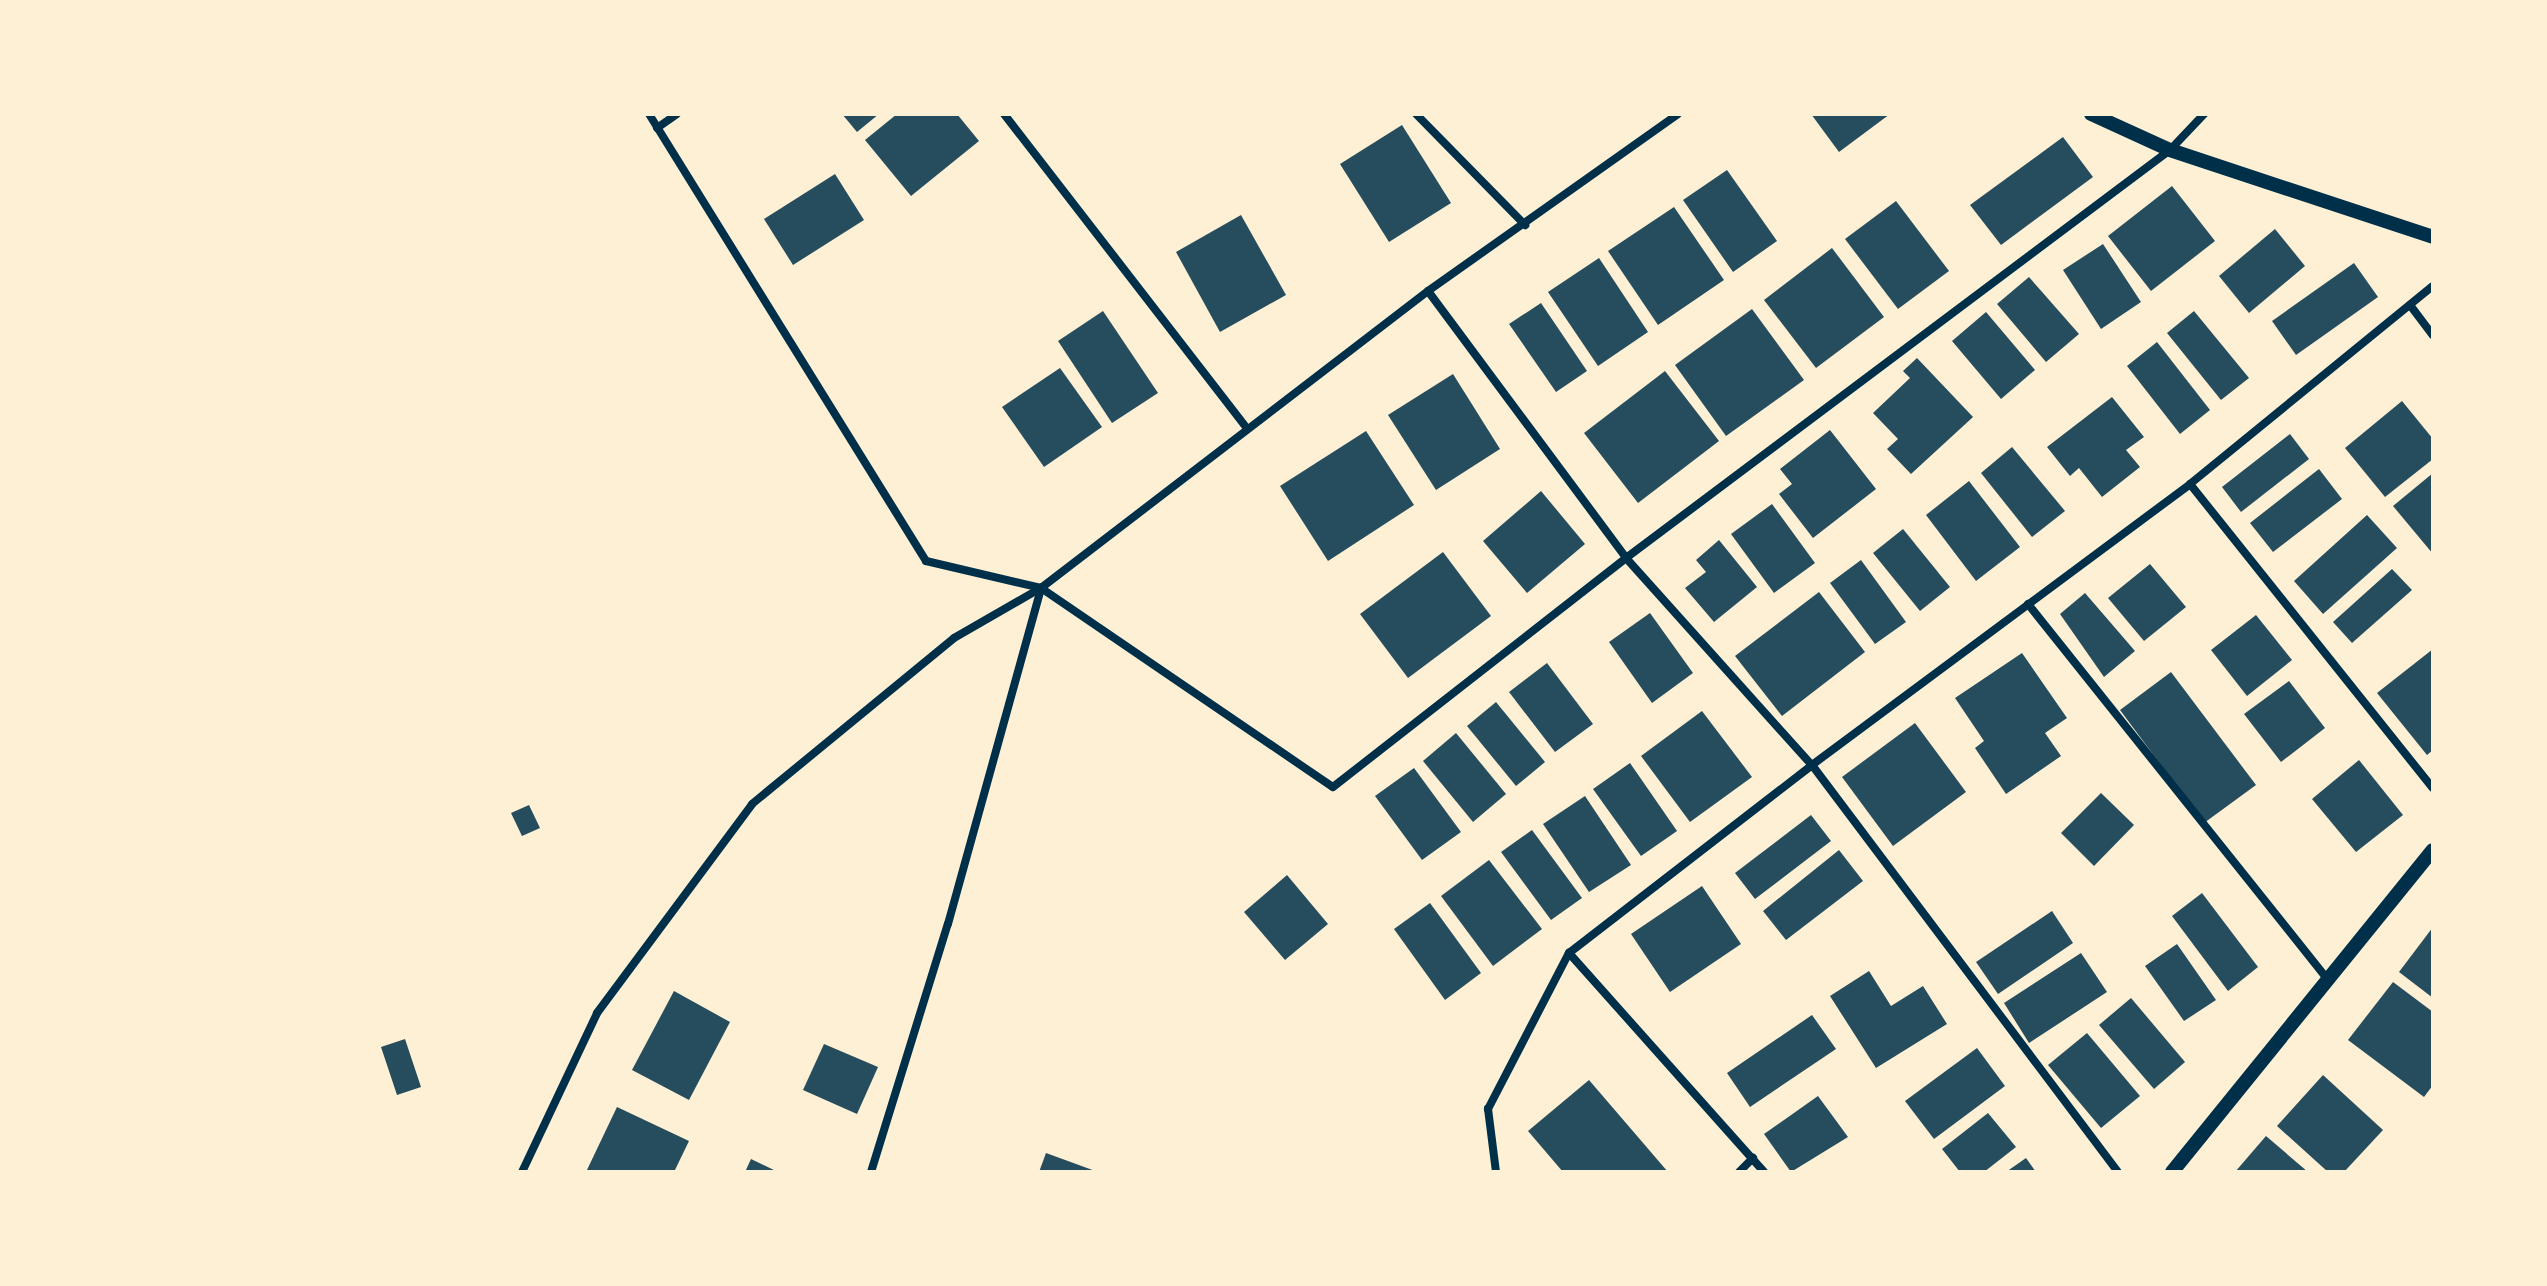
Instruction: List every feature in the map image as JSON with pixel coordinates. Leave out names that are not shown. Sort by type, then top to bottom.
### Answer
[{"type":"street","points":[[649,114],[926,561],[1041,588],[1333,787],[1626,558],[2170,150],[2204,114]]},
{"type":"street","points":[[657,128],[677,114]]},
{"type":"street","points":[[1004,114],[1247,428]]},
{"type":"street","points":[[1416,114],[1525,225]]},
{"type":"street","points":[[522,1172],[597,1013],[752,804],[954,638],[1041,588],[1428,291],[1678,114]]},
{"type":"street","points":[[2091,114],[2170,150],[2433,237]]},
{"type":"street","points":[[1496,1172],[1488,1109],[1569,953],[1812,765],[2190,484],[2433,286]]},
{"type":"street","points":[[1428,291],[1626,558],[1812,765],[2118,1172]]},
{"type":"street","points":[[2410,305],[2433,335]]},
{"type":"street","points":[[2190,484],[2433,788]]},
{"type":"street","points":[[871,1172],[948,924],[1041,588]]},
{"type":"street","points":[[2028,604],[2328,980]]},
{"type":"street","points":[[2172,1172],[2433,850]]},
{"type":"street","points":[[1569,953],[1764,1172]]},
{"type":"street","points":[[1739,1172],[1753,1158]]},
{"type":"building","points":[[842,114],[879,114],[857,132]]},
{"type":"building","points":[[897,114],[957,114],[979,141],[911,196],[865,140]]},
{"type":"building","points":[[1811,114],[1890,114],[1839,152]]},
{"type":"building","points":[[1402,125],[1451,203],[1389,242],[1340,164]]},
{"type":"building","points":[[2063,137],[2093,177],[2001,245],[1970,205]]},
{"type":"building","points":[[1727,170],[1777,241],[1733,272],[1683,200]]},
{"type":"building","points":[[835,174],[864,220],[793,265],[764,219]]},
{"type":"building","points":[[2172,186],[2215,241],[2151,291],[2108,236]]},
{"type":"building","points":[[1896,201],[1949,271],[1898,309],[1845,239]]},
{"type":"building","points":[[1674,207],[1724,280],[1658,325],[1608,251]]},
{"type":"building","points":[[1241,215],[1286,295],[1220,332],[1176,252]]},
{"type":"building","points":[[2275,229],[2305,266],[2249,313],[2219,276]]},
{"type":"building","points":[[2103,244],[2141,302],[2101,329],[2063,270]]},
{"type":"building","points":[[1832,248],[1884,317],[1816,368],[1764,300]]},
{"type":"building","points":[[1599,258],[1648,332],[1598,366],[1548,292]]},
{"type":"building","points":[[2354,263],[2378,297],[2296,355],[2272,321]]},
{"type":"building","points":[[2029,277],[2079,334],[2046,362],[1997,304]]},
{"type":"building","points":[[1541,303],[1587,371],[1556,392],[1509,324]]},
{"type":"building","points":[[1752,309],[1804,380],[1726,436],[1675,365]]},
{"type":"building","points":[[1103,311],[1158,393],[1112,423],[1058,341]]},
{"type":"building","points":[[2194,311],[2249,378],[2221,400],[2167,333]]},
{"type":"building","points":[[1986,312],[2035,370],[2001,399],[1952,341]]},
{"type":"building","points":[[2157,342],[2210,410],[2180,434],[2127,366]]},
{"type":"building","points":[[1917,358],[1973,417],[1911,474],[1887,449],[1898,439],[1873,413],[1910,378],[1903,371]]},
{"type":"building","points":[[1060,368],[1102,427],[1044,467],[1002,407]]},
{"type":"building","points":[[1665,371],[1719,441],[1638,503],[1584,433]]},
{"type":"building","points":[[1453,374],[1500,449],[1436,490],[1388,415]]},
{"type":"building","points":[[2112,397],[2144,437],[2126,450],[2140,467],[2102,497],[2079,468],[2070,476],[2047,447]]},
{"type":"building","points":[[2402,401],[2433,439],[2433,459],[2385,497],[2345,448]]},
{"type":"building","points":[[1830,430],[1876,489],[1813,538],[1779,494],[1792,484],[1780,469]]},
{"type":"building","points":[[1366,431],[1414,505],[1328,561],[1280,486]]},
{"type":"building","points":[[2290,434],[2309,459],[2241,512],[2222,487]]},
{"type":"building","points":[[2012,447],[2065,511],[2032,537],[1981,473]]},
{"type":"building","points":[[2319,469],[2342,499],[2273,552],[2250,523]]},
{"type":"building","points":[[2433,473],[2433,554],[2393,506]]},
{"type":"building","points":[[1969,481],[2020,547],[1976,581],[1926,515]]},
{"type":"building","points":[[1541,491],[1585,544],[1527,593],[1483,541]]},
{"type":"building","points":[[1772,504],[1815,563],[1774,593],[1731,534]]},
{"type":"building","points":[[2367,515],[2397,548],[2323,614],[2294,581]]},
{"type":"building","points":[[1903,529],[1950,587],[1920,611],[1873,553]]},
{"type":"building","points":[[1719,540],[1757,587],[1714,622],[1685,588],[1706,572],[1696,560]]},
{"type":"building","points":[[1443,552],[1491,616],[1408,678],[1360,614]]},
{"type":"building","points":[[1861,560],[1906,622],[1875,644],[1830,583]]},
{"type":"building","points":[[2150,564],[2186,607],[2144,641],[2108,598]]},
{"type":"building","points":[[2392,569],[2412,590],[2352,643],[2333,622]]},
{"type":"building","points":[[1819,592],[1865,652],[1782,716],[1735,656]]},
{"type":"building","points":[[2085,593],[2135,651],[2104,677],[2060,614]]},
{"type":"building","points":[[1650,613],[1693,673],[1652,703],[1609,642]]},
{"type":"building","points":[[2256,615],[2292,660],[2247,696],[2211,650]]},
{"type":"building","points":[[2433,649],[2433,750],[2427,755],[2377,693]]},
{"type":"building","points":[[2022,653],[2067,718],[2045,733],[2061,756],[2006,794],[1975,748],[1984,741],[1955,698]]},
{"type":"building","points":[[1547,663],[1593,724],[1555,752],[1509,692]]},
{"type":"building","points":[[2171,672],[2256,785],[2204,823],[2120,710]]},
{"type":"building","points":[[2289,681],[2325,728],[2281,762],[2244,714]]},
{"type":"building","points":[[1496,702],[1545,762],[1516,786],[1467,726]]},
{"type":"building","points":[[1702,711],[1752,777],[1690,822],[1641,756]]},
{"type":"building","points":[[1915,723],[1966,792],[1893,846],[1842,777]]},
{"type":"building","points":[[1456,733],[1506,794],[1473,822],[1423,761]]},
{"type":"building","points":[[2359,760],[2403,815],[2356,852],[2312,799]]},
{"type":"building","points":[[1630,763],[1677,831],[1641,856],[1593,789]]},
{"type":"building","points":[[1414,768],[1461,832],[1422,860],[1375,796]]},
{"type":"building","points":[[2101,793],[2134,825],[2094,866],[2061,833]]},
{"type":"building","points":[[1585,796],[1631,865],[1589,892],[1543,824]]},
{"type":"building","points":[[529,805],[540,828],[522,836],[511,813]]},
{"type":"building","points":[[1811,815],[1831,841],[1755,899],[1735,873]]},
{"type":"building","points":[[1532,830],[1582,898],[1551,920],[1501,852]]},
{"type":"building","points":[[1839,850],[1863,881],[1786,940],[1763,911]]},
{"type":"building","points":[[1489,860],[1542,929],[1493,966],[1441,896]]},
{"type":"building","points":[[1287,875],[1328,924],[1285,960],[1244,912]]},
{"type":"building","points":[[1702,886],[1741,944],[1670,992],[1631,934]]},
{"type":"building","points":[[2202,893],[2258,967],[2228,991],[2172,916]]},
{"type":"building","points":[[1430,903],[1481,973],[1445,1000],[1394,929]]},
{"type":"building","points":[[2052,911],[2073,943],[1998,994],[1976,962]]},
{"type":"building","points":[[2433,927],[2433,998],[2399,972]]},
{"type":"building","points":[[2177,944],[2216,1000],[2184,1021],[2145,966]]},
{"type":"building","points":[[2081,953],[2107,992],[2029,1043],[2004,1003]]},
{"type":"building","points":[[1869,971],[1891,1006],[1923,986],[1947,1024],[1876,1068],[1830,996]]},
{"type":"building","points":[[2393,982],[2433,1012],[2433,1085],[2424,1097],[2348,1040]]},
{"type":"building","points":[[674,991],[730,1022],[689,1100],[632,1070]]},
{"type":"building","points":[[2131,998],[2185,1062],[2154,1089],[2099,1025]]},
{"type":"building","points":[[1812,1015],[1836,1049],[1750,1107],[1727,1073]]},
{"type":"building","points":[[2087,1033],[2140,1096],[2101,1128],[2048,1065]]},
{"type":"building","points":[[405,1039],[421,1087],[397,1095],[381,1047]]},
{"type":"building","points":[[824,1044],[878,1067],[857,1114],[803,1090]]},
{"type":"building","points":[[1977,1048],[2005,1086],[1934,1139],[1905,1101]]},
{"type":"building","points":[[2323,1075],[2383,1130],[2344,1172],[2328,1172],[2277,1126]]},
{"type":"building","points":[[1589,1080],[1668,1172],[1563,1172],[1528,1131]]},
{"type":"building","points":[[1818,1096],[1848,1137],[1791,1172],[1764,1134]]},
{"type":"building","points":[[617,1107],[689,1141],[674,1172],[586,1172]]},
{"type":"building","points":[[1988,1113],[2016,1147],[1984,1172],[1960,1172],[1942,1149]]},
{"type":"building","points":[[2266,1136],[2308,1172],[2235,1172]]},
{"type":"building","points":[[1046,1153],[1098,1172],[1039,1172]]},
{"type":"building","points":[[2026,1158],[2036,1172],[2006,1172]]},
{"type":"building","points":[[751,1159],[778,1172],[745,1172]]}]
